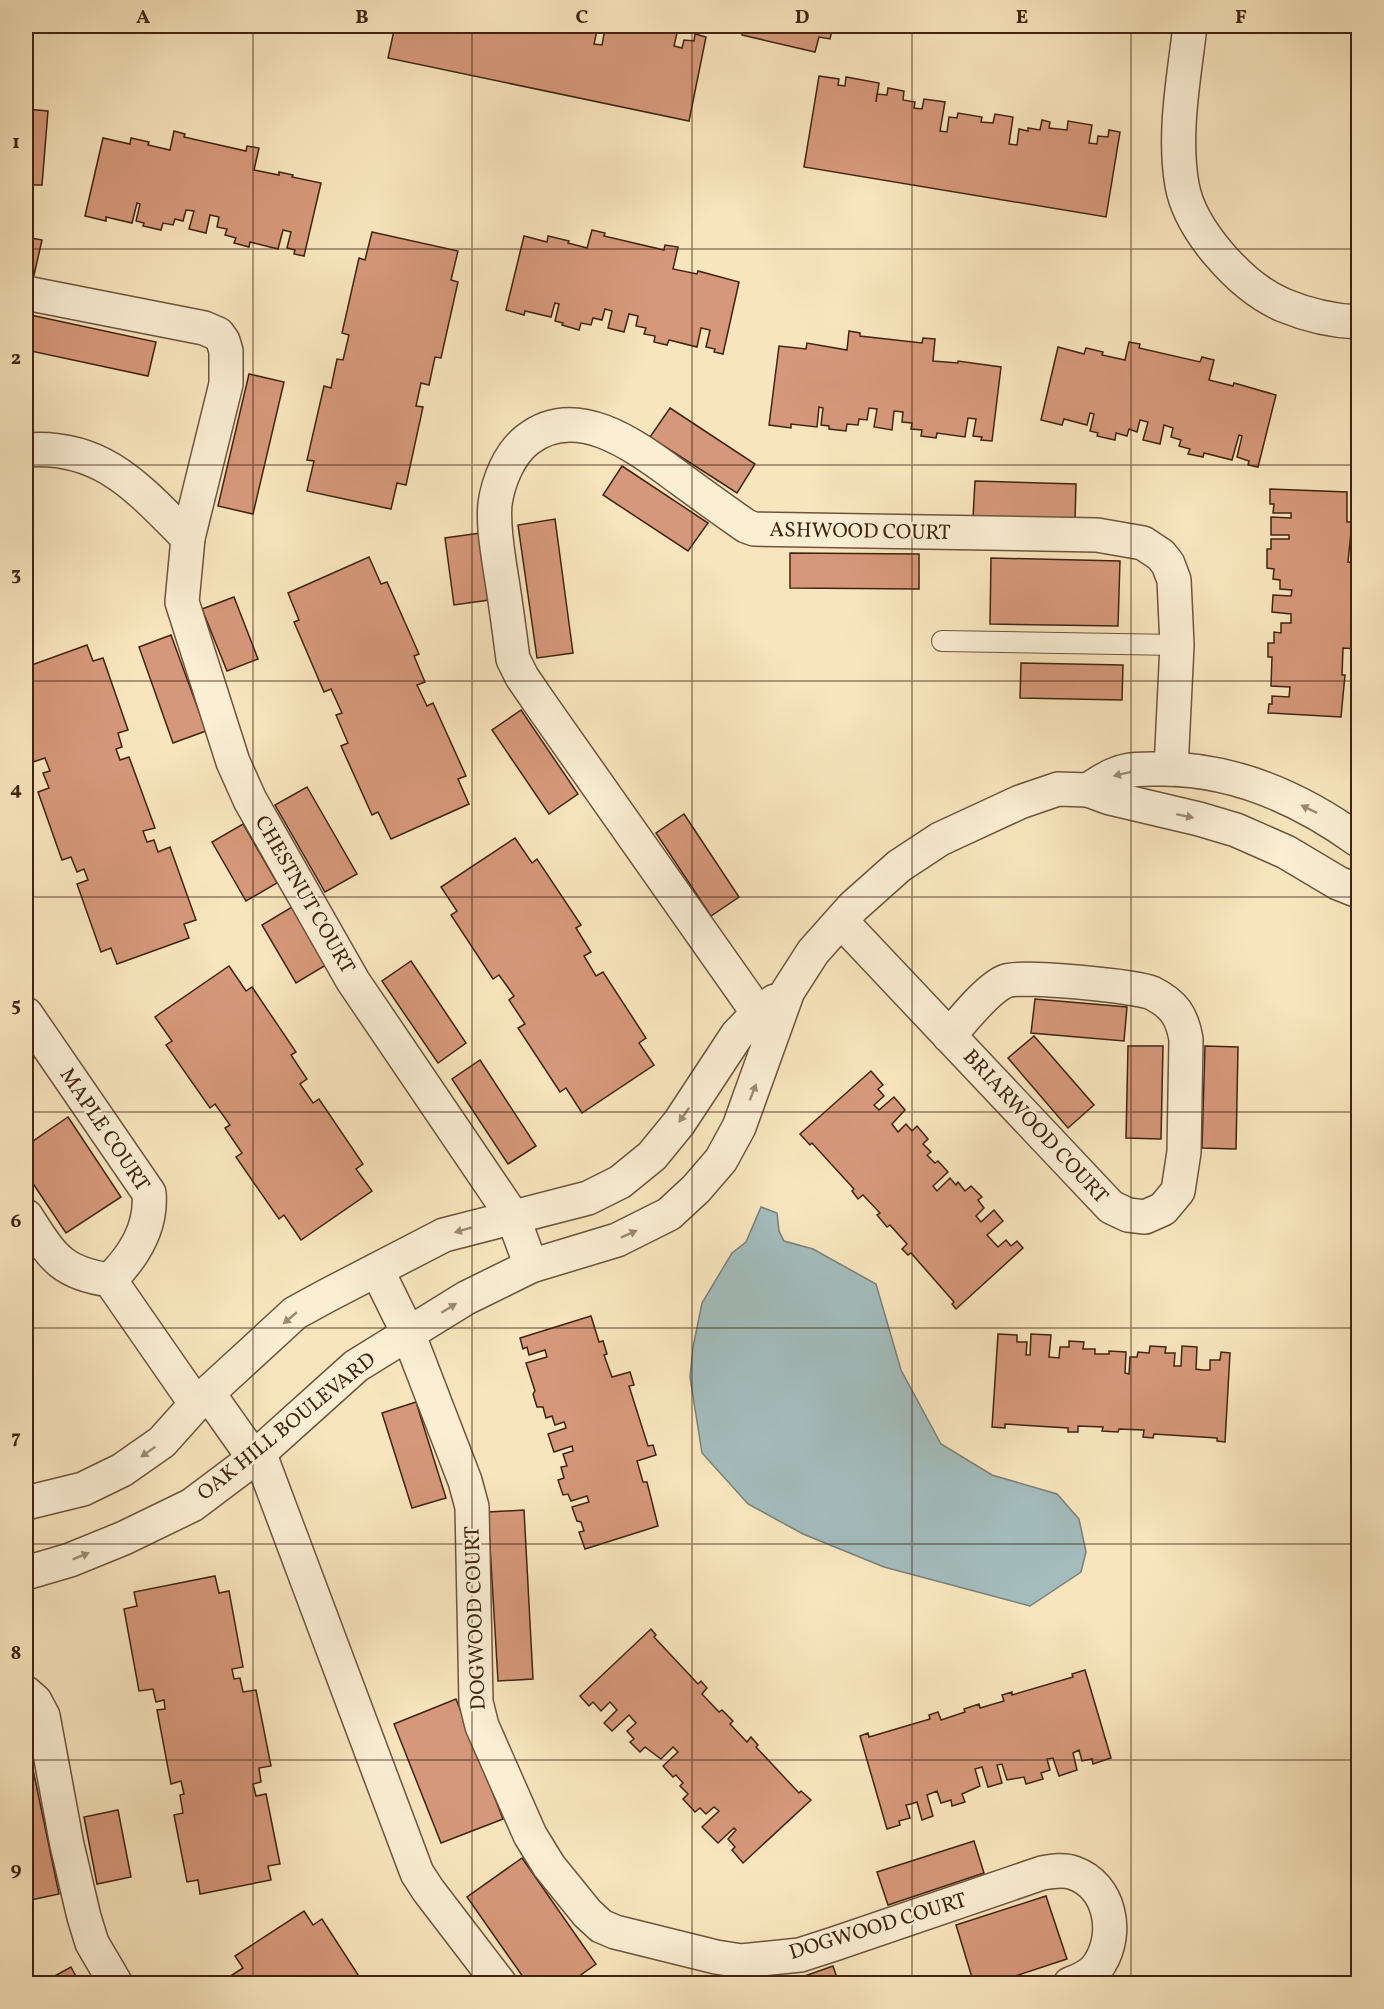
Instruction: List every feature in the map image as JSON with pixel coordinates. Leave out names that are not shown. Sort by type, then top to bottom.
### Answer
[{"type":"street","points":[[1190,26],[1178,131],[1182,187],[1194,219],[1221,256],[1262,293],[1282,305],[1316,316],[1359,322]]},
{"type":"street","name":"CHESTNUT COURT","points":[[26,292],[204,328],[218,334],[223,341],[227,372],[224,396],[188,538],[182,602],[233,762],[250,800],[353,981],[513,1216],[531,1266]]},
{"type":"street","name":"ASHWOOD COURT","points":[[758,1013],[544,709],[522,677],[513,658],[495,529],[495,504],[507,465],[522,444],[539,432],[564,426],[603,431],[637,448],[746,526],[754,529],[1097,535],[1143,543],[1161,555],[1168,564],[1174,580],[1177,645],[1172,769]]},
{"type":"street","points":[[26,450],[62,451],[82,455],[106,466],[125,478],[188,538]]},
{"type":"street","points":[[1088,790],[1118,773],[1147,769],[1172,769],[1222,775],[1274,792],[1330,819],[1359,840]]},
{"type":"street","name":"OAK HILL BOULEVARD","points":[[26,1573],[70,1560],[160,1522],[192,1505],[256,1455],[356,1366],[466,1298],[531,1266],[616,1240],[669,1214],[696,1189],[721,1160],[739,1127],[788,991],[813,952],[853,907],[898,867],[940,839],[1020,802],[1058,789],[1088,790],[1110,798],[1236,830],[1286,852],[1338,883],[1359,891]]},
{"type":"street","name":"BRIARWOOD COURT","points":[[841,921],[949,1036],[1111,1208],[1128,1215],[1146,1217],[1164,1209],[1178,1191],[1184,1152],[1186,1039],[1179,1013],[1162,999],[1142,989],[1045,980],[1006,981],[982,1000],[949,1036]]},
{"type":"street","name":"OAK HILL BOULEVARD","points":[[26,1503],[83,1489],[123,1470],[162,1442],[202,1398],[296,1313],[444,1235],[588,1198],[620,1182],[652,1156],[679,1123],[737,1035],[758,1013],[788,991]]},
{"type":"street","name":"MAPLE COURT","points":[[26,1014],[150,1193],[151,1208],[148,1222],[137,1247],[129,1261],[110,1280]]},
{"type":"street","points":[[26,1216],[51,1255],[65,1267],[80,1274],[110,1280],[202,1398],[256,1455],[417,1873],[500,1983]]},
{"type":"street","name":"DOGWOOD COURT","points":[[377,1270],[408,1333],[465,1481],[472,1507],[476,1702],[482,1726],[530,1835],[549,1866],[587,1913],[601,1926],[615,1932],[741,1961],[800,1955],[1042,1874],[1057,1870],[1074,1872],[1091,1882],[1103,1898],[1108,1911],[1110,1930],[1100,1965],[1086,1976],[1070,1983]]},
{"type":"street","points":[[26,1693],[35,1701],[43,1716],[67,1845],[92,1943],[116,1983]]},
{"type":"lane","points":[[942,641],[1177,645]]},
{"type":"water","points":[[761,1207],[777,1213],[779,1231],[784,1241],[813,1249],[876,1284],[901,1370],[941,1444],[992,1475],[1057,1494],[1079,1519],[1086,1552],[1081,1572],[1030,1606],[884,1567],[803,1534],[748,1504],[702,1453],[690,1377],[693,1347],[702,1303],[732,1253],[746,1242]]},
{"type":"building","points":[[395,26],[527,26],[533,29],[533,26],[598,26],[594,44],[602,45],[605,29],[626,31],[627,26],[637,26],[636,29],[653,33],[654,26],[678,29],[674,46],[682,48],[684,40],[694,41],[695,34],[706,37],[689,121],[388,58]]},
{"type":"building","points":[[744,26],[833,26],[830,39],[819,37],[815,52],[742,35]]},
{"type":"building","points":[[819,76],[839,79],[838,85],[845,86],[846,77],[879,83],[877,94],[887,95],[888,88],[904,91],[903,100],[915,102],[914,108],[922,109],[924,99],[945,102],[940,131],[947,132],[949,117],[957,118],[958,113],[982,117],[981,122],[993,123],[995,114],[1013,117],[1009,144],[1017,145],[1019,129],[1040,130],[1042,120],[1050,122],[1049,128],[1067,130],[1068,121],[1092,125],[1089,143],[1097,144],[1098,136],[1108,137],[1109,130],[1120,132],[1106,217],[804,167]]},
{"type":"building","points":[[26,109],[48,111],[42,185],[31,185],[31,181],[26,180]]},
{"type":"building","points":[[174,131],[185,134],[184,137],[246,151],[247,146],[259,148],[254,170],[279,175],[279,172],[321,183],[304,256],[294,254],[295,250],[287,248],[291,232],[283,230],[278,249],[250,242],[249,247],[234,243],[236,238],[225,235],[227,229],[217,227],[219,217],[210,215],[206,233],[189,229],[194,211],[186,210],[183,221],[175,219],[173,225],[163,223],[161,230],[143,226],[144,223],[136,221],[140,204],[137,203],[132,223],[106,217],[106,221],[85,216],[103,138],[130,144],[131,138],[170,150]]},
{"type":"building","points":[[592,230],[605,233],[604,236],[664,250],[665,245],[678,247],[673,269],[697,274],[698,271],[739,282],[723,354],[706,347],[710,330],[701,328],[697,347],[669,340],[667,345],[654,342],[655,336],[644,334],[646,328],[636,326],[638,316],[629,314],[624,332],[608,328],[612,311],[605,309],[602,320],[593,318],[591,325],[581,323],[579,330],[555,321],[559,304],[555,303],[551,317],[525,311],[524,315],[506,310],[524,236],[547,242],[548,236],[587,248]]},
{"type":"building","points":[[372,232],[458,251],[451,280],[458,282],[441,358],[435,357],[429,385],[421,383],[416,406],[423,407],[406,485],[397,483],[391,509],[307,491],[314,461],[307,460],[324,386],[331,388],[337,359],[343,360],[349,335],[342,333],[359,258],[365,260]]},
{"type":"building","points":[[26,237],[42,240],[34,275],[26,273]]},
{"type":"building","points":[[26,314],[156,342],[148,376],[26,350]]},
{"type":"building","points":[[849,331],[860,333],[860,336],[922,343],[923,338],[935,339],[933,361],[958,363],[958,361],[1001,367],[992,441],[981,440],[982,437],[973,436],[976,419],[968,418],[965,437],[937,433],[936,438],[921,436],[922,430],[911,429],[912,423],[902,422],[903,412],[894,411],[892,430],[874,427],[877,409],[869,408],[867,420],[859,419],[858,425],[847,424],[846,431],[829,429],[829,426],[821,425],[823,408],[819,407],[817,427],[791,424],[791,428],[769,425],[779,346],[806,349],[807,343],[847,350]]},
{"type":"building","points":[[1129,342],[1140,344],[1139,348],[1200,362],[1202,357],[1214,360],[1209,380],[1233,386],[1234,383],[1276,395],[1258,467],[1248,465],[1249,461],[1237,457],[1242,436],[1239,435],[1232,460],[1204,453],[1203,457],[1188,454],[1190,449],[1179,446],[1181,440],[1171,437],[1173,428],[1164,425],[1160,444],[1143,440],[1148,422],[1140,420],[1137,432],[1129,429],[1127,436],[1116,433],[1115,440],[1097,436],[1098,433],[1090,431],[1094,414],[1090,413],[1087,425],[1064,419],[1062,425],[1041,420],[1058,347],[1084,354],[1086,348],[1103,352],[1102,355],[1125,360]]},
{"type":"building","points":[[249,374],[284,382],[253,514],[218,506]]},
{"type":"building","points":[[670,408],[755,464],[737,493],[650,437]]},
{"type":"building","points":[[622,466],[708,523],[688,551],[603,495]]},
{"type":"building","points":[[975,481],[1076,484],[1075,520],[973,518]]},
{"type":"building","points":[[1270,489],[1347,492],[1347,522],[1352,522],[1348,562],[1358,563],[1358,649],[1343,648],[1342,675],[1345,675],[1341,717],[1268,713],[1269,704],[1272,704],[1272,696],[1289,697],[1290,687],[1271,686],[1272,657],[1268,657],[1268,643],[1274,643],[1274,632],[1281,633],[1281,623],[1291,623],[1291,614],[1272,612],[1273,595],[1291,596],[1292,590],[1280,589],[1280,580],[1273,579],[1274,569],[1267,568],[1267,549],[1271,549],[1271,539],[1289,539],[1289,535],[1271,535],[1271,517],[1291,518],[1291,513],[1273,513],[1274,504],[1270,504]]},
{"type":"building","points":[[555,519],[573,653],[537,658],[518,525]]},
{"type":"building","points":[[480,533],[489,600],[454,605],[445,538]]},
{"type":"building","points":[[790,553],[919,554],[919,589],[790,588]]},
{"type":"building","points":[[369,557],[381,584],[387,582],[419,654],[414,656],[425,682],[417,685],[427,706],[433,703],[466,776],[458,779],[469,804],[391,839],[378,812],[372,815],[341,746],[348,743],[336,715],[342,713],[331,689],[324,692],[294,622],[299,620],[288,593]]},
{"type":"building","points":[[991,558],[1120,561],[1118,626],[990,624]]},
{"type":"building","points":[[234,597],[258,659],[227,671],[202,609]]},
{"type":"building","points":[[171,635],[206,731],[173,743],[139,647]]},
{"type":"building","points":[[87,645],[93,661],[103,658],[128,730],[118,733],[122,747],[116,749],[120,760],[129,757],[155,828],[143,831],[147,842],[154,840],[158,852],[170,847],[196,920],[184,924],[189,938],[117,964],[111,948],[101,952],[77,884],[88,880],[84,869],[77,872],[71,857],[62,860],[38,792],[49,788],[43,773],[50,771],[45,758],[33,762],[26,740],[26,667]]},
{"type":"building","points":[[1021,663],[1123,665],[1122,700],[1020,698]]},
{"type":"building","points":[[521,710],[578,794],[549,814],[492,730]]},
{"type":"building","points":[[307,787],[357,874],[325,892],[275,805]]},
{"type":"building","points":[[684,814],[739,897],[711,916],[656,833]]},
{"type":"building","points":[[243,824],[277,883],[246,901],[212,842]]},
{"type":"building","points":[[515,838],[532,863],[537,859],[581,925],[576,928],[591,952],[584,956],[596,976],[603,972],[646,1038],[639,1043],[654,1065],[582,1113],[566,1088],[560,1092],[518,1028],[525,1024],[509,1000],[514,996],[499,975],[493,979],[451,915],[457,911],[441,887]]},
{"type":"building","points":[[292,907],[326,965],[296,983],[262,925]]},
{"type":"building","points":[[411,961],[466,1043],[438,1063],[382,981]]},
{"type":"building","points":[[229,966],[246,991],[252,987],[296,1052],[291,1055],[307,1079],[300,1084],[313,1103],[319,1099],[363,1164],[356,1169],[372,1191],[301,1240],[284,1215],[279,1219],[236,1157],[242,1153],[225,1128],[230,1125],[215,1104],[210,1108],[166,1045],[172,1041],[155,1017]]},
{"type":"building","points":[[1035,999],[1127,1007],[1124,1041],[1031,1033]]},
{"type":"building","points":[[1034,1036],[1094,1105],[1068,1128],[1008,1058]]},
{"type":"building","points":[[1128,1046],[1163,1046],[1161,1139],[1126,1138]]},
{"type":"building","points":[[1205,1046],[1238,1047],[1236,1149],[1202,1148]]},
{"type":"building","points":[[480,1060],[536,1146],[508,1164],[452,1079]]},
{"type":"building","points":[[871,1071],[883,1085],[878,1089],[884,1096],[874,1105],[879,1110],[894,1097],[905,1110],[892,1124],[898,1132],[906,1124],[912,1131],[917,1126],[928,1139],[923,1144],[931,1152],[927,1155],[935,1163],[938,1161],[948,1172],[933,1186],[937,1191],[950,1178],[956,1185],[958,1182],[965,1191],[971,1186],[982,1197],[978,1200],[984,1208],[976,1216],[981,1222],[994,1210],[1003,1221],[987,1235],[998,1247],[1006,1240],[1011,1246],[1017,1241],[1023,1248],[956,1309],[952,1304],[954,1302],[911,1253],[908,1255],[902,1249],[907,1244],[890,1225],[887,1227],[877,1215],[880,1213],[863,1195],[858,1199],[852,1191],[854,1189],[812,1143],[810,1145],[800,1134]]},
{"type":"building","points":[[68,1117],[121,1197],[66,1233],[26,1173],[26,1146]]},
{"type":"building","points":[[591,1316],[599,1342],[603,1341],[607,1354],[604,1355],[612,1377],[630,1372],[634,1385],[629,1386],[648,1446],[653,1445],[656,1455],[637,1461],[643,1482],[647,1482],[658,1526],[585,1549],[579,1532],[584,1531],[572,1507],[589,1502],[587,1496],[571,1501],[568,1494],[563,1495],[558,1480],[564,1478],[561,1467],[567,1466],[563,1454],[573,1451],[572,1446],[554,1452],[548,1434],[566,1428],[565,1424],[564,1422],[555,1425],[552,1416],[546,1418],[543,1407],[537,1407],[533,1394],[535,1391],[526,1363],[547,1357],[545,1350],[529,1355],[527,1347],[523,1349],[520,1338]]},
{"type":"building","points":[[998,1334],[1017,1335],[1017,1342],[1027,1342],[1026,1355],[1030,1355],[1031,1334],[1051,1335],[1049,1357],[1059,1358],[1060,1347],[1069,1347],[1069,1341],[1084,1342],[1083,1349],[1095,1349],[1095,1354],[1109,1354],[1109,1351],[1126,1352],[1125,1373],[1129,1374],[1130,1357],[1137,1357],[1138,1352],[1149,1353],[1150,1346],[1166,1347],[1165,1353],[1175,1353],[1174,1366],[1181,1366],[1182,1346],[1197,1347],[1196,1369],[1202,1370],[1210,1370],[1210,1360],[1220,1360],[1221,1352],[1230,1353],[1225,1442],[1217,1441],[1217,1438],[1154,1434],[1153,1438],[1143,1437],[1144,1430],[1102,1431],[1103,1427],[1078,1426],[1078,1432],[1068,1432],[1068,1428],[1005,1424],[1005,1428],[992,1427]]},
{"type":"building","points":[[416,1402],[446,1498],[412,1508],[382,1413]]},
{"type":"building","points":[[524,1510],[533,1679],[498,1681],[488,1512]]},
{"type":"building","points":[[215,1576],[219,1593],[229,1591],[243,1667],[232,1669],[234,1679],[240,1678],[243,1692],[256,1690],[271,1766],[259,1768],[261,1782],[253,1784],[256,1796],[266,1794],[280,1864],[268,1866],[271,1880],[200,1894],[198,1880],[187,1882],[174,1815],[183,1813],[180,1795],[184,1794],[181,1781],[171,1784],[157,1710],[165,1709],[164,1700],[156,1702],[153,1689],[139,1691],[124,1609],[137,1606],[134,1592]]},
{"type":"building","points":[[651,1629],[656,1635],[654,1637],[698,1684],[701,1681],[707,1688],[702,1694],[719,1712],[722,1710],[733,1721],[730,1724],[747,1742],[751,1737],[758,1745],[756,1747],[799,1793],[801,1791],[811,1800],[743,1863],[732,1850],[735,1847],[728,1839],[736,1830],[734,1828],[718,1843],[702,1827],[719,1811],[714,1807],[706,1814],[700,1808],[695,1812],[683,1799],[688,1794],[680,1786],[683,1783],[676,1775],[673,1777],[663,1766],[678,1752],[673,1747],[661,1759],[645,1747],[640,1752],[630,1742],[634,1739],[627,1731],[636,1723],[629,1715],[612,1731],[604,1723],[617,1710],[610,1702],[601,1711],[593,1702],[589,1706],[580,1696]]},
{"type":"building","points":[[1085,1670],[1111,1758],[1093,1764],[1092,1759],[1082,1761],[1079,1750],[1073,1753],[1077,1770],[1059,1776],[1053,1758],[1047,1759],[1050,1770],[1041,1773],[1043,1779],[1026,1784],[1024,1777],[1007,1780],[1002,1764],[997,1765],[1002,1783],[988,1787],[982,1767],[975,1769],[980,1786],[962,1794],[965,1802],[952,1806],[951,1800],[941,1803],[937,1791],[927,1795],[933,1816],[922,1820],[917,1802],[906,1805],[910,1818],[899,1821],[900,1825],[887,1829],[860,1736],[868,1733],[869,1737],[930,1719],[929,1715],[938,1712],[941,1720],[965,1712],[964,1709],[979,1704],[980,1708],[1004,1701],[1002,1695],[1012,1692],[1012,1695],[1073,1677],[1072,1674]]},
{"type":"building","points":[[456,1699],[503,1819],[441,1843],[394,1724]]},
{"type":"building","points":[[31,1760],[59,1894],[26,1901],[26,1761]]},
{"type":"building","points":[[118,1810],[131,1877],[97,1884],[84,1817]]},
{"type":"building","points":[[974,1841],[984,1873],[888,1905],[877,1872]]},
{"type":"building","points":[[522,1858],[596,1964],[568,1984],[528,1984],[467,1897]]},
{"type":"building","points":[[1046,1896],[1067,1959],[991,1984],[974,1984],[956,1925]]},
{"type":"building","points":[[304,1911],[313,1925],[322,1919],[364,1984],[238,1984],[232,1975],[243,1968],[235,1956]]},
{"type":"building","points":[[833,1966],[839,1984],[782,1984]]},
{"type":"building","points":[[71,1967],[80,1984],[40,1984]]}]
